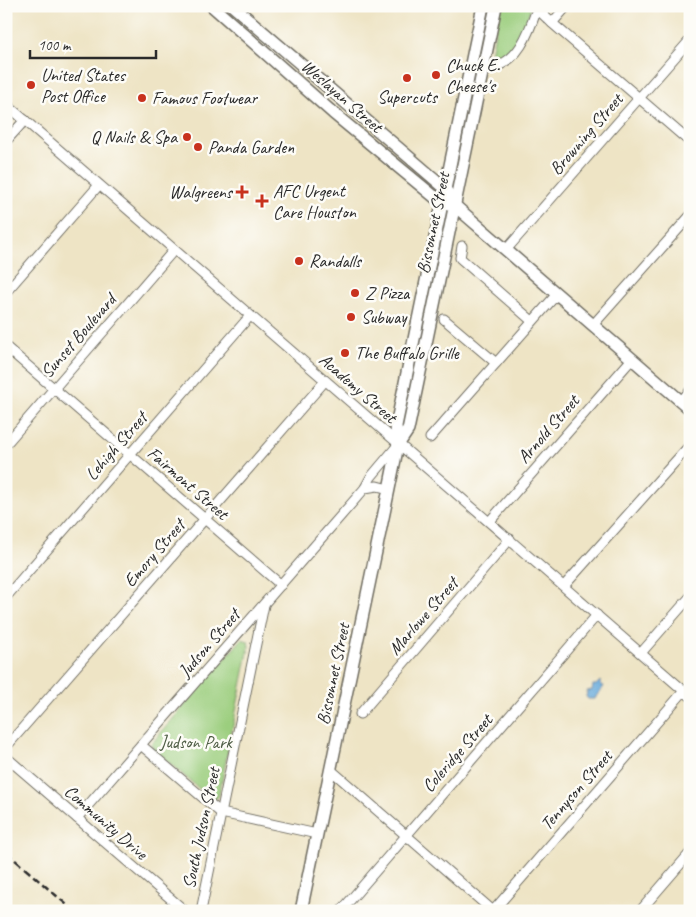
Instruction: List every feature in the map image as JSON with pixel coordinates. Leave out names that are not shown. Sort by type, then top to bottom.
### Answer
[{"type":"main road","name":"Weslayan Street","points":[[212,6],[333,113],[506,250],[690,410]]},
{"type":"main road","name":"Weslayan Street","points":[[233,6],[445,188],[448,204]]},
{"type":"main road","points":[[223,16],[233,6]]},
{"type":"main road","name":"Bissonnet Street","points":[[445,188],[483,6]]},
{"type":"main road","name":"Bissonnet Street","points":[[301,911],[398,445],[408,430],[448,204],[484,67],[496,6]]},
{"type":"main road","points":[[333,113],[343,101]]},
{"type":"street","points":[[552,24],[567,6]]},
{"type":"street","points":[[471,65],[489,68],[501,65],[514,55],[526,38],[537,8],[552,24],[690,142]]},
{"type":"street","name":"Browning Street","points":[[506,250],[690,40]]},
{"type":"street","name":"Academy Street","points":[[6,104],[687,693]]},
{"type":"street","points":[[6,141],[24,120]]},
{"type":"street","points":[[6,292],[99,185]]},
{"type":"street","points":[[593,326],[690,216]]},
{"type":"street","points":[[462,246],[460,258],[532,321]]},
{"type":"street","name":"Sunset Boulevard","points":[[6,444],[174,250]]},
{"type":"street","points":[[430,438],[556,294]]},
{"type":"street","name":"Lehigh Street","points":[[6,597],[250,316]]},
{"type":"street","points":[[444,319],[496,364]]},
{"type":"street","name":"Fairmont Street","points":[[6,347],[281,585]]},
{"type":"street","name":"Arnold Street","points":[[490,521],[632,359]]},
{"type":"street","name":"Emory Street","points":[[6,747],[325,381]]},
{"type":"street","points":[[681,402],[690,391]]},
{"type":"street","name":"Judson Street","points":[[77,818],[365,488],[398,445]]},
{"type":"street","points":[[564,586],[690,445]]},
{"type":"street","points":[[365,488],[377,486],[390,489]]},
{"type":"street","name":"Marlowe Street","points":[[360,714],[510,539]]},
{"type":"street","points":[[641,653],[690,597]]},
{"type":"street","name":"South Judson Street","points":[[201,911],[264,604]]},
{"type":"street","name":"Coleridge Street","points":[[342,911],[598,615]]},
{"type":"street","name":"Tennyson Street","points":[[493,911],[687,693]]},
{"type":"street","points":[[141,745],[221,813],[317,834]]},
{"type":"street","name":"Community Drive","points":[[6,757],[185,911]]},
{"type":"street","points":[[331,770],[493,911]]},
{"type":"street","points":[[640,911],[690,854]]},
{"type":"green space","points":[[500,6],[531,6],[526,23],[518,39],[507,52],[492,61],[490,59]]},
{"type":"green space","name":"Judson Park","points":[[242,639],[248,641],[249,647],[219,795],[217,798],[210,798],[153,749],[151,744]]},
{"type":"water","points":[[600,681],[601,685],[604,686],[603,688],[595,699],[588,699],[586,697],[587,691],[592,690],[593,685]]},
{"type":"railway","points":[[6,852],[74,911]]},
{"type":"place","name":"Chuck E. Cheese's","points":[[436,75]]},
{"type":"place","name":"Supercuts","points":[[407,78]]},
{"type":"place","name":"United States Post Office","points":[[31,85]]},
{"type":"place","name":"Famous Footwear","points":[[142,98]]},
{"type":"place","name":"Q Nails & Spa","points":[[187,137]]},
{"type":"place","name":"Panda Garden","points":[[198,147]]},
{"type":"place","name":"Walgreens","points":[[242,192]]},
{"type":"place","name":"AFC Urgent Care Houston","points":[[262,201]]},
{"type":"place","name":"Randalls","points":[[299,261]]},
{"type":"place","name":"Z Pizza","points":[[355,293]]},
{"type":"place","name":"Subway","points":[[351,317]]},
{"type":"place","name":"The Buffalo Grille","points":[[345,353]]}]
